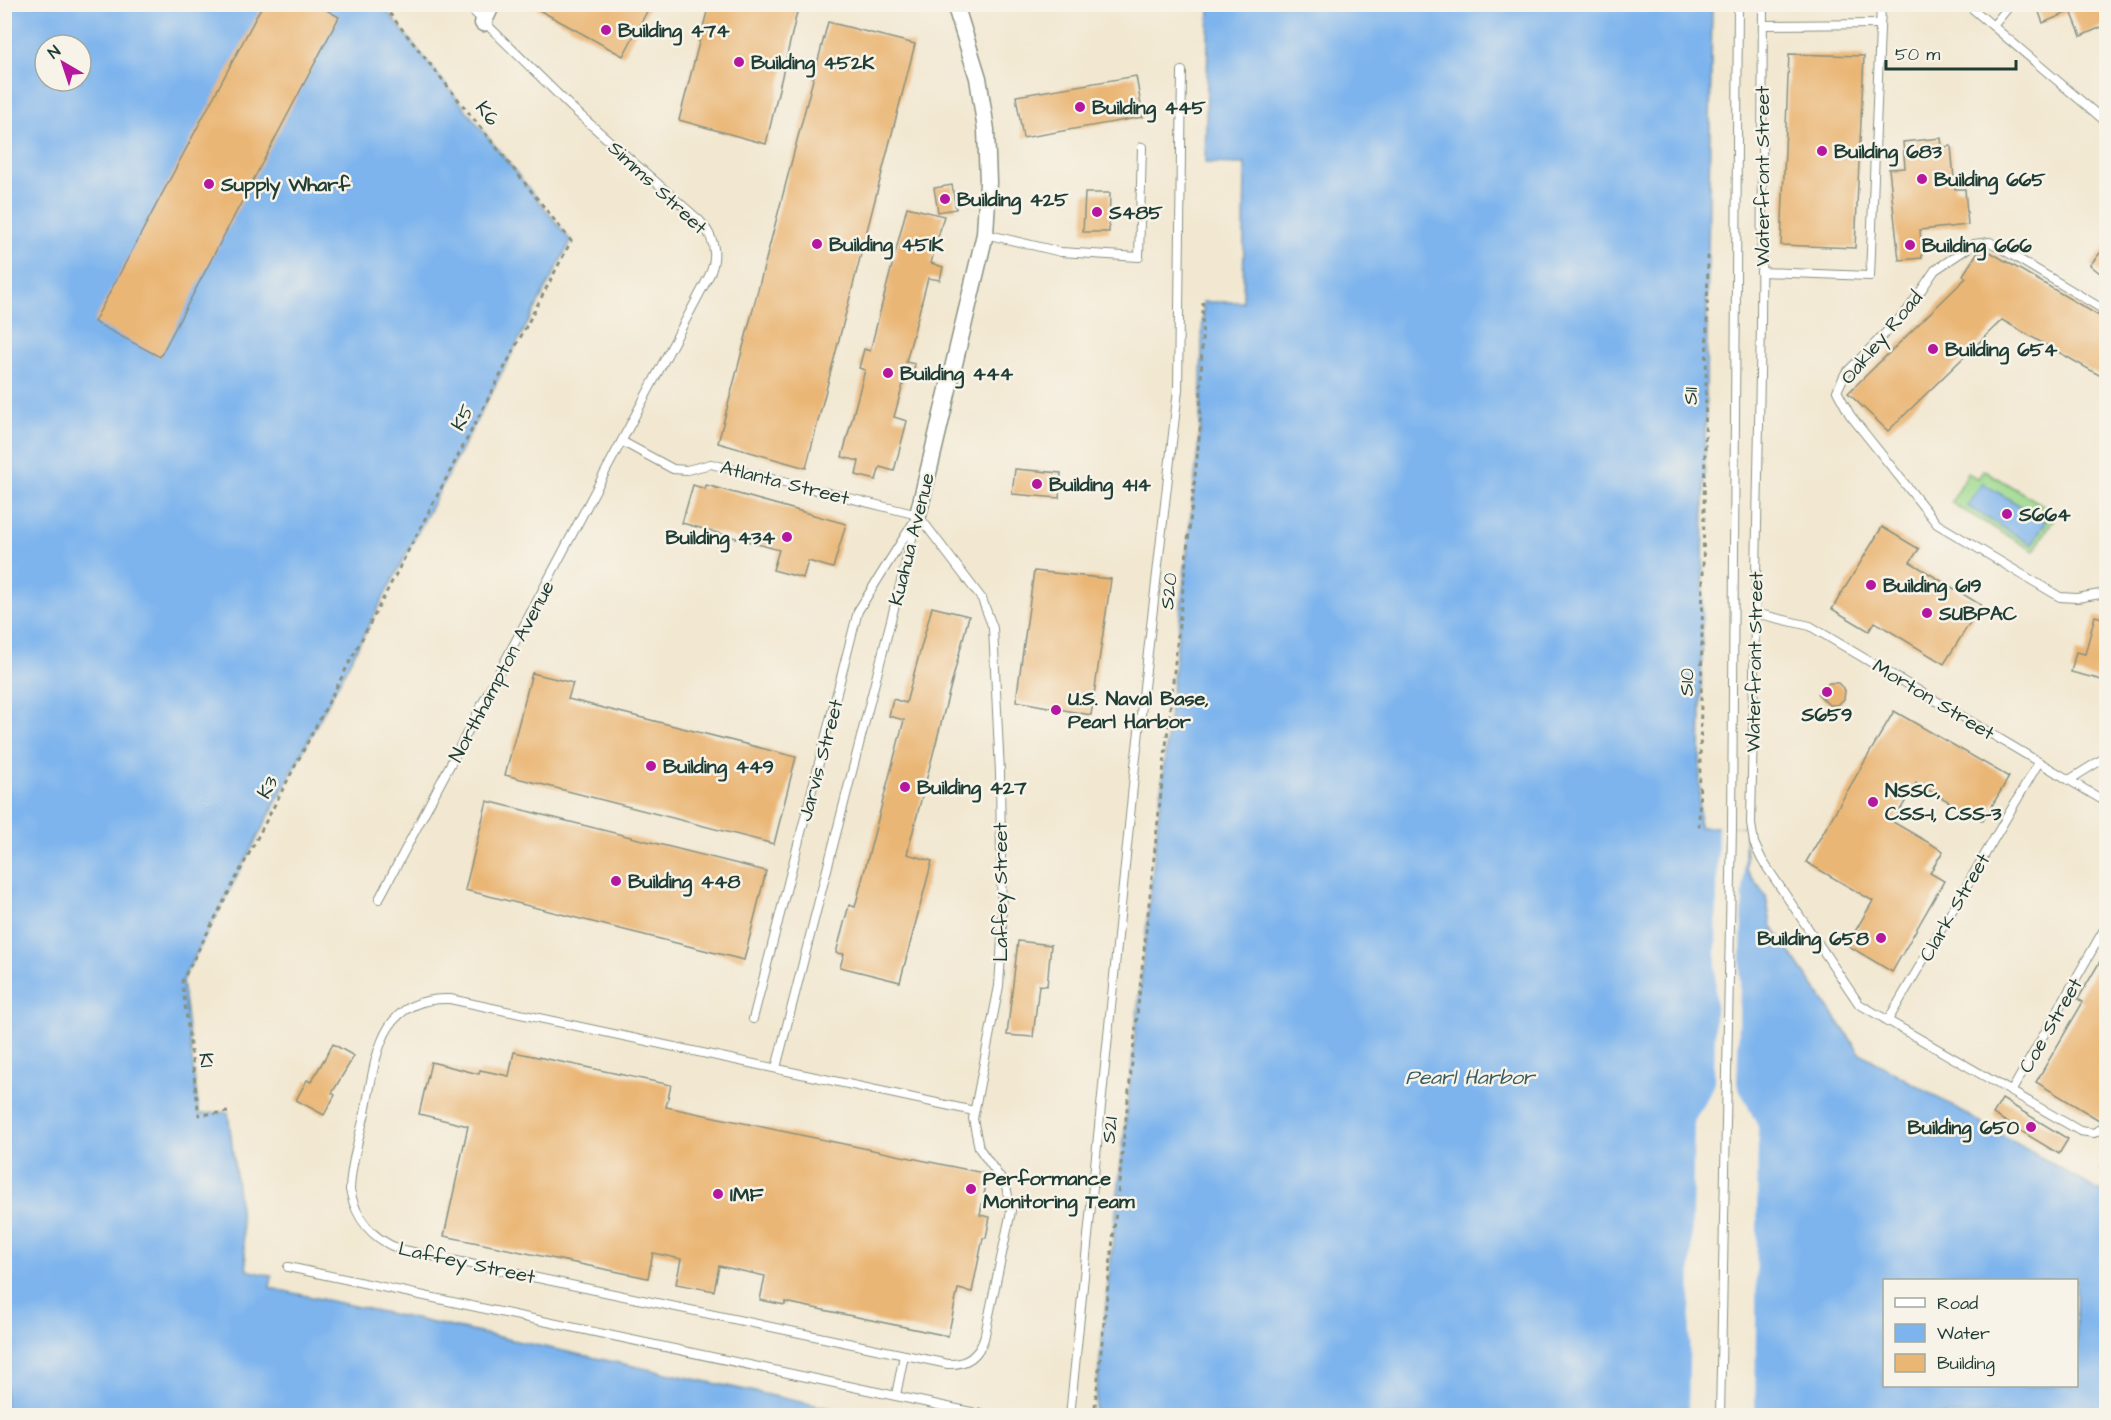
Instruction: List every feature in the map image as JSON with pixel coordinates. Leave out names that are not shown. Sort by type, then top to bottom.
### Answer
[{"type":"street","points":[[483,22],[492,4]]},
{"type":"street","name":"Kuahua Avenue","points":[[918,515],[985,234],[988,182],[986,130],[978,78],[955,4]]},
{"type":"lane","name":"Simms Street","points":[[466,4],[572,108],[699,220],[711,236],[714,256],[712,269],[623,442]]},
{"type":"lane","points":[[1720,1416],[1732,827],[1738,4]]},
{"type":"lane","name":"Waterfront Street","points":[[1763,4],[1761,272],[1751,824],[1754,843],[1762,860],[1859,1004],[2083,1132],[2094,1132],[2106,1125]]},
{"type":"lane","points":[[1761,272],[1870,276],[1881,4]]},
{"type":"lane","points":[[1967,4],[2106,122]]},
{"type":"lane","points":[[1993,26],[2012,4]]},
{"type":"lane","points":[[1763,25],[1880,24]]},
{"type":"lane","points":[[1070,1416],[1135,766],[1178,390],[1182,71]]},
{"type":"lane","points":[[985,234],[1061,252],[1139,258],[1142,147]]},
{"type":"lane","name":"Oakley Road","points":[[2106,311],[1996,245],[1990,242],[1974,244],[1935,270],[1907,311],[1845,374],[1837,391],[1857,423],[1937,524],[2060,597],[2077,598],[2106,593]]},
{"type":"lane","name":"Atlanta Street","points":[[623,442],[674,470],[687,470],[711,464],[918,515]]},
{"type":"lane","name":"Northhampton Avenue","points":[[379,899],[623,442]]},
{"type":"lane","name":"Jarvis Street","points":[[753,1019],[858,611],[918,515]]},
{"type":"lane","name":"Kuahua Avenue","points":[[776,1068],[918,515]]},
{"type":"lane","name":"Laffey Street","points":[[918,515],[982,599],[993,628],[1000,773],[1002,939],[997,997],[973,1119],[979,1148],[1005,1186],[1011,1211],[984,1339],[974,1356],[957,1364],[904,1355],[399,1249],[372,1234],[355,1209],[350,1179],[380,1040],[397,1017],[421,1002],[450,999],[974,1111]]},
{"type":"lane","name":"Morton Street","points":[[1755,613],[1810,627],[2106,802]]},
{"type":"lane","points":[[2069,780],[2106,757]]},
{"type":"lane","name":"Clark Street","points":[[1887,1022],[2039,762]]},
{"type":"lane","name":"Coe Street","points":[[2011,1092],[2106,926]]},
{"type":"lane","points":[[288,1267],[990,1416]]},
{"type":"lane","points":[[896,1395],[904,1355]]},
{"type":"path","name":"K6","points":[[382,4],[571,241]]},
{"type":"path","name":"K5","points":[[379,607],[571,241]]},
{"type":"path","name":"S11","points":[[1703,538],[1708,255]]},
{"type":"path","name":"S20","points":[[1151,884],[1200,430],[1203,302]]},
{"type":"path","name":"S10","points":[[1699,827],[1703,538]]},
{"type":"path","name":"K3","points":[[182,981],[379,607]]},
{"type":"path","name":"S21","points":[[1094,1416],[1151,884]]},
{"type":"path","name":"K1","points":[[182,981],[199,1114],[228,1112]]},
{"type":"green space","points":[[1983,470],[2057,513],[2034,551],[1951,503],[1968,473],[1978,479]]},
{"type":"water","name":"Pearl Harbor","points":[[1209,4],[1712,5],[1699,827],[1745,827],[1746,869],[1766,896],[1771,925],[1860,1053],[2106,1195],[2106,1415],[1094,1416],[1200,430],[1203,302],[1243,302],[1245,164],[1205,163]]},
{"type":"water","points":[[5,5],[382,5],[571,241],[182,981],[199,1114],[228,1112],[247,1270],[272,1276],[270,1288],[862,1415],[5,1416]]},
{"type":"water","name":"S664","points":[[1982,483],[2046,521],[2032,545],[1967,506]]},
{"type":"pier","points":[[1718,826],[1745,827],[1737,1084],[1758,1127],[1755,1416],[1688,1415],[1694,1121],[1714,1086]]},
{"type":"building","points":[[263,4],[316,4],[339,17],[160,357],[94,322]]},
{"type":"building","name":"Building 474","points":[[528,4],[651,4],[623,56]]},
{"type":"building","name":"Building 452K","points":[[709,4],[799,4],[766,144],[679,120]]},
{"type":"building","points":[[2036,4],[2106,4],[2106,25],[2081,36],[2071,11],[2043,23]]},
{"type":"building","name":"Building 451K","points":[[828,22],[915,44],[806,468],[718,443]]},
{"type":"building","name":"Building 683","points":[[1789,54],[1864,56],[1855,248],[1781,245]]},
{"type":"building","name":"Building 445","points":[[1136,76],[1143,117],[1023,138],[1016,96]]},
{"type":"building","name":"Building 665","points":[[1941,138],[1942,147],[1951,146],[1955,189],[1965,189],[1968,225],[1920,230],[1922,258],[1899,260],[1889,169],[1905,168],[1903,142]]},
{"type":"building","name":"Building 425","points":[[952,185],[956,209],[938,212],[934,188]]},
{"type":"building","name":"S485","points":[[1085,193],[1110,193],[1109,232],[1083,232]]},
{"type":"building","name":"Building 444","points":[[907,207],[944,216],[931,263],[943,267],[940,280],[928,278],[906,362],[915,364],[912,378],[905,377],[894,417],[907,421],[894,471],[880,467],[876,480],[856,475],[859,461],[842,457],[865,370],[859,368],[864,349],[870,351]]},
{"type":"building","points":[[2106,246],[2106,278],[2090,265]]},
{"type":"building","name":"Building 654","points":[[1985,249],[2106,320],[2106,379],[2002,320],[1888,431],[1848,393],[1966,278],[1963,275],[1979,250]]},
{"type":"building","name":"Building 414","points":[[1015,469],[1061,473],[1059,498],[1012,494]]},
{"type":"building","name":"Building 434","points":[[693,485],[705,489],[706,485],[846,524],[833,568],[808,561],[803,578],[773,570],[779,550],[682,523]]},
{"type":"building","points":[[1882,527],[1919,549],[1910,562],[1981,605],[1944,664],[1875,622],[1869,631],[1832,609]]},
{"type":"building","points":[[1034,571],[1111,579],[1091,715],[1016,701]]},
{"type":"building","name":"Building 427","points":[[932,607],[969,616],[907,854],[932,861],[900,982],[840,967],[844,954],[836,953],[849,905],[855,907],[904,720],[889,716],[893,699],[906,703]]},
{"type":"building","points":[[2095,616],[2106,619],[2106,681],[2071,672],[2076,652],[2085,654]]},
{"type":"building","name":"Building 449","points":[[532,673],[573,683],[568,699],[796,757],[774,844],[505,775]]},
{"type":"building","name":"S659","points":[[1829,683],[1838,683],[1845,690],[1844,699],[1838,705],[1829,705],[1818,694]]},
{"type":"building","name":"NSSC, CSS-1, CSS-3","points":[[1894,711],[2009,777],[1983,821],[1916,783],[1893,822],[1943,851],[1930,873],[1944,881],[1892,972],[1847,945],[1873,901],[1806,862]]},
{"type":"building","name":"Building 448","points":[[487,801],[766,871],[744,960],[465,890]]},
{"type":"building","points":[[1018,941],[1051,945],[1047,986],[1039,985],[1033,1037],[1007,1035]]},
{"type":"building","points":[[2106,951],[2106,1115],[2099,1120],[2036,1082],[2083,1002],[2078,999]]},
{"type":"building","points":[[333,1044],[354,1056],[332,1093],[335,1095],[324,1115],[296,1100],[307,1080],[311,1082]]},
{"type":"building","name":"IMF","points":[[514,1052],[671,1085],[666,1107],[988,1174],[980,1215],[990,1217],[986,1238],[983,1238],[972,1292],[958,1289],[948,1336],[785,1302],[785,1305],[760,1300],[765,1276],[719,1266],[714,1291],[676,1284],[681,1259],[653,1253],[648,1278],[444,1236],[468,1126],[419,1114],[431,1062],[479,1074],[480,1070],[509,1076]]},
{"type":"building","name":"Building 650","points":[[2002,1099],[2068,1139],[2059,1154],[1993,1114]]},
{"type":"place","name":"Building 474","points":[[606,30]]},
{"type":"place","name":"Building 452K","points":[[739,62]]},
{"type":"place","name":"Building 445","points":[[1080,107]]},
{"type":"place","name":"Building 683","points":[[1822,151]]},
{"type":"place","name":"Building 665","points":[[1922,179]]},
{"type":"place","name":"Supply Wharf","points":[[209,184]]},
{"type":"place","name":"Building 425","points":[[945,199]]},
{"type":"place","name":"S485","points":[[1097,212]]},
{"type":"place","name":"Building 451K","points":[[817,244]]},
{"type":"place","name":"Building 666","points":[[1910,245]]},
{"type":"place","name":"Building 654","points":[[1933,349]]},
{"type":"place","name":"Building 444","points":[[888,373]]},
{"type":"place","name":"Building 414","points":[[1037,484]]},
{"type":"place","name":"S664","points":[[2007,514]]},
{"type":"place","name":"Building 434","points":[[787,537]]},
{"type":"place","name":"Building 619","points":[[1871,585]]},
{"type":"place","name":"SUBPAC","points":[[1927,613]]},
{"type":"place","name":"S659","points":[[1827,692]]},
{"type":"place","name":"U.S. Naval Base, Pearl Harbor","points":[[1056,710]]},
{"type":"place","name":"Building 449","points":[[651,766]]},
{"type":"place","name":"Building 427","points":[[905,787]]},
{"type":"place","name":"NSSC, CSS-1, CSS-3","points":[[1873,802]]},
{"type":"place","name":"Building 448","points":[[616,881]]},
{"type":"place","name":"Building 658","points":[[1881,938]]},
{"type":"place","name":"Building 650","points":[[2031,1127]]},
{"type":"place","name":"Performance Monitoring Team","points":[[971,1189]]},
{"type":"place","name":"IMF","points":[[718,1194]]}]
